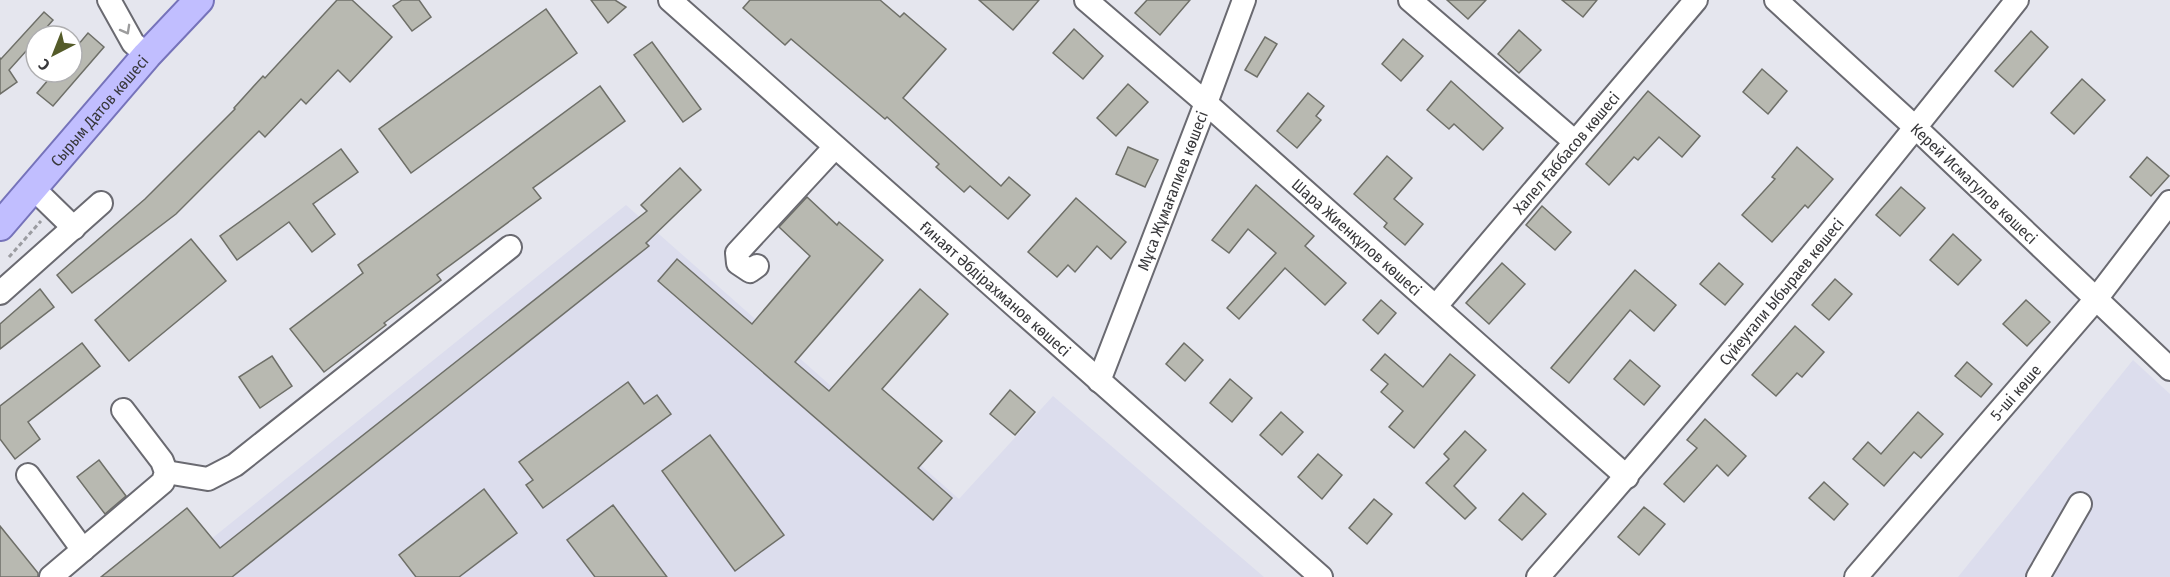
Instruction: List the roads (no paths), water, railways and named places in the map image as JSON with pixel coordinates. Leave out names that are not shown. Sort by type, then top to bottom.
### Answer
[{"type":"main road","name":"Сырым Датов көшесі","points":[[0,225],[147,55],[199,0]]},
{"type":"street","points":[[109,0],[133,43],[147,55]]},
{"type":"street","name":"Шара Жиенқұлов көшесі","points":[[1086,0],[1206,103],[1627,477]]},
{"type":"street","name":"Мұса Жұмағалиев көшесі","points":[[1099,381],[1244,0]]},
{"type":"street","points":[[1410,0],[1574,141]]},
{"type":"street","name":"Халел Ғаббасов көшесі","points":[[1436,306],[1696,0]]},
{"type":"street","name":"Керей Исмагулов көшесі","points":[[1776,0],[1916,128],[2170,369]]},
{"type":"street","name":"Сүйеуғали Ыбыраев көшесi","points":[[1538,577],[1627,477],[1916,128],[2017,0]]},
{"type":"street","name":"Ғинаят Әбдірахманов көшесі","points":[[673,1],[1321,577]]},
{"type":"street","points":[[757,266],[750,271],[738,263],[737,253],[835,147]]},
{"type":"street","points":[[33,188],[74,228]]},
{"type":"street","name":"5-шi көше","points":[[1856,577],[2097,299],[2170,202]]},
{"type":"street","points":[[1,289],[101,203]]},
{"type":"street","points":[[166,471],[208,479],[235,465],[510,247]]},
{"type":"street","points":[[51,577],[164,482],[166,471],[162,461],[123,410]]},
{"type":"street","points":[[28,475],[83,550]]},
{"type":"street","points":[[2038,577],[2080,504]]}]
